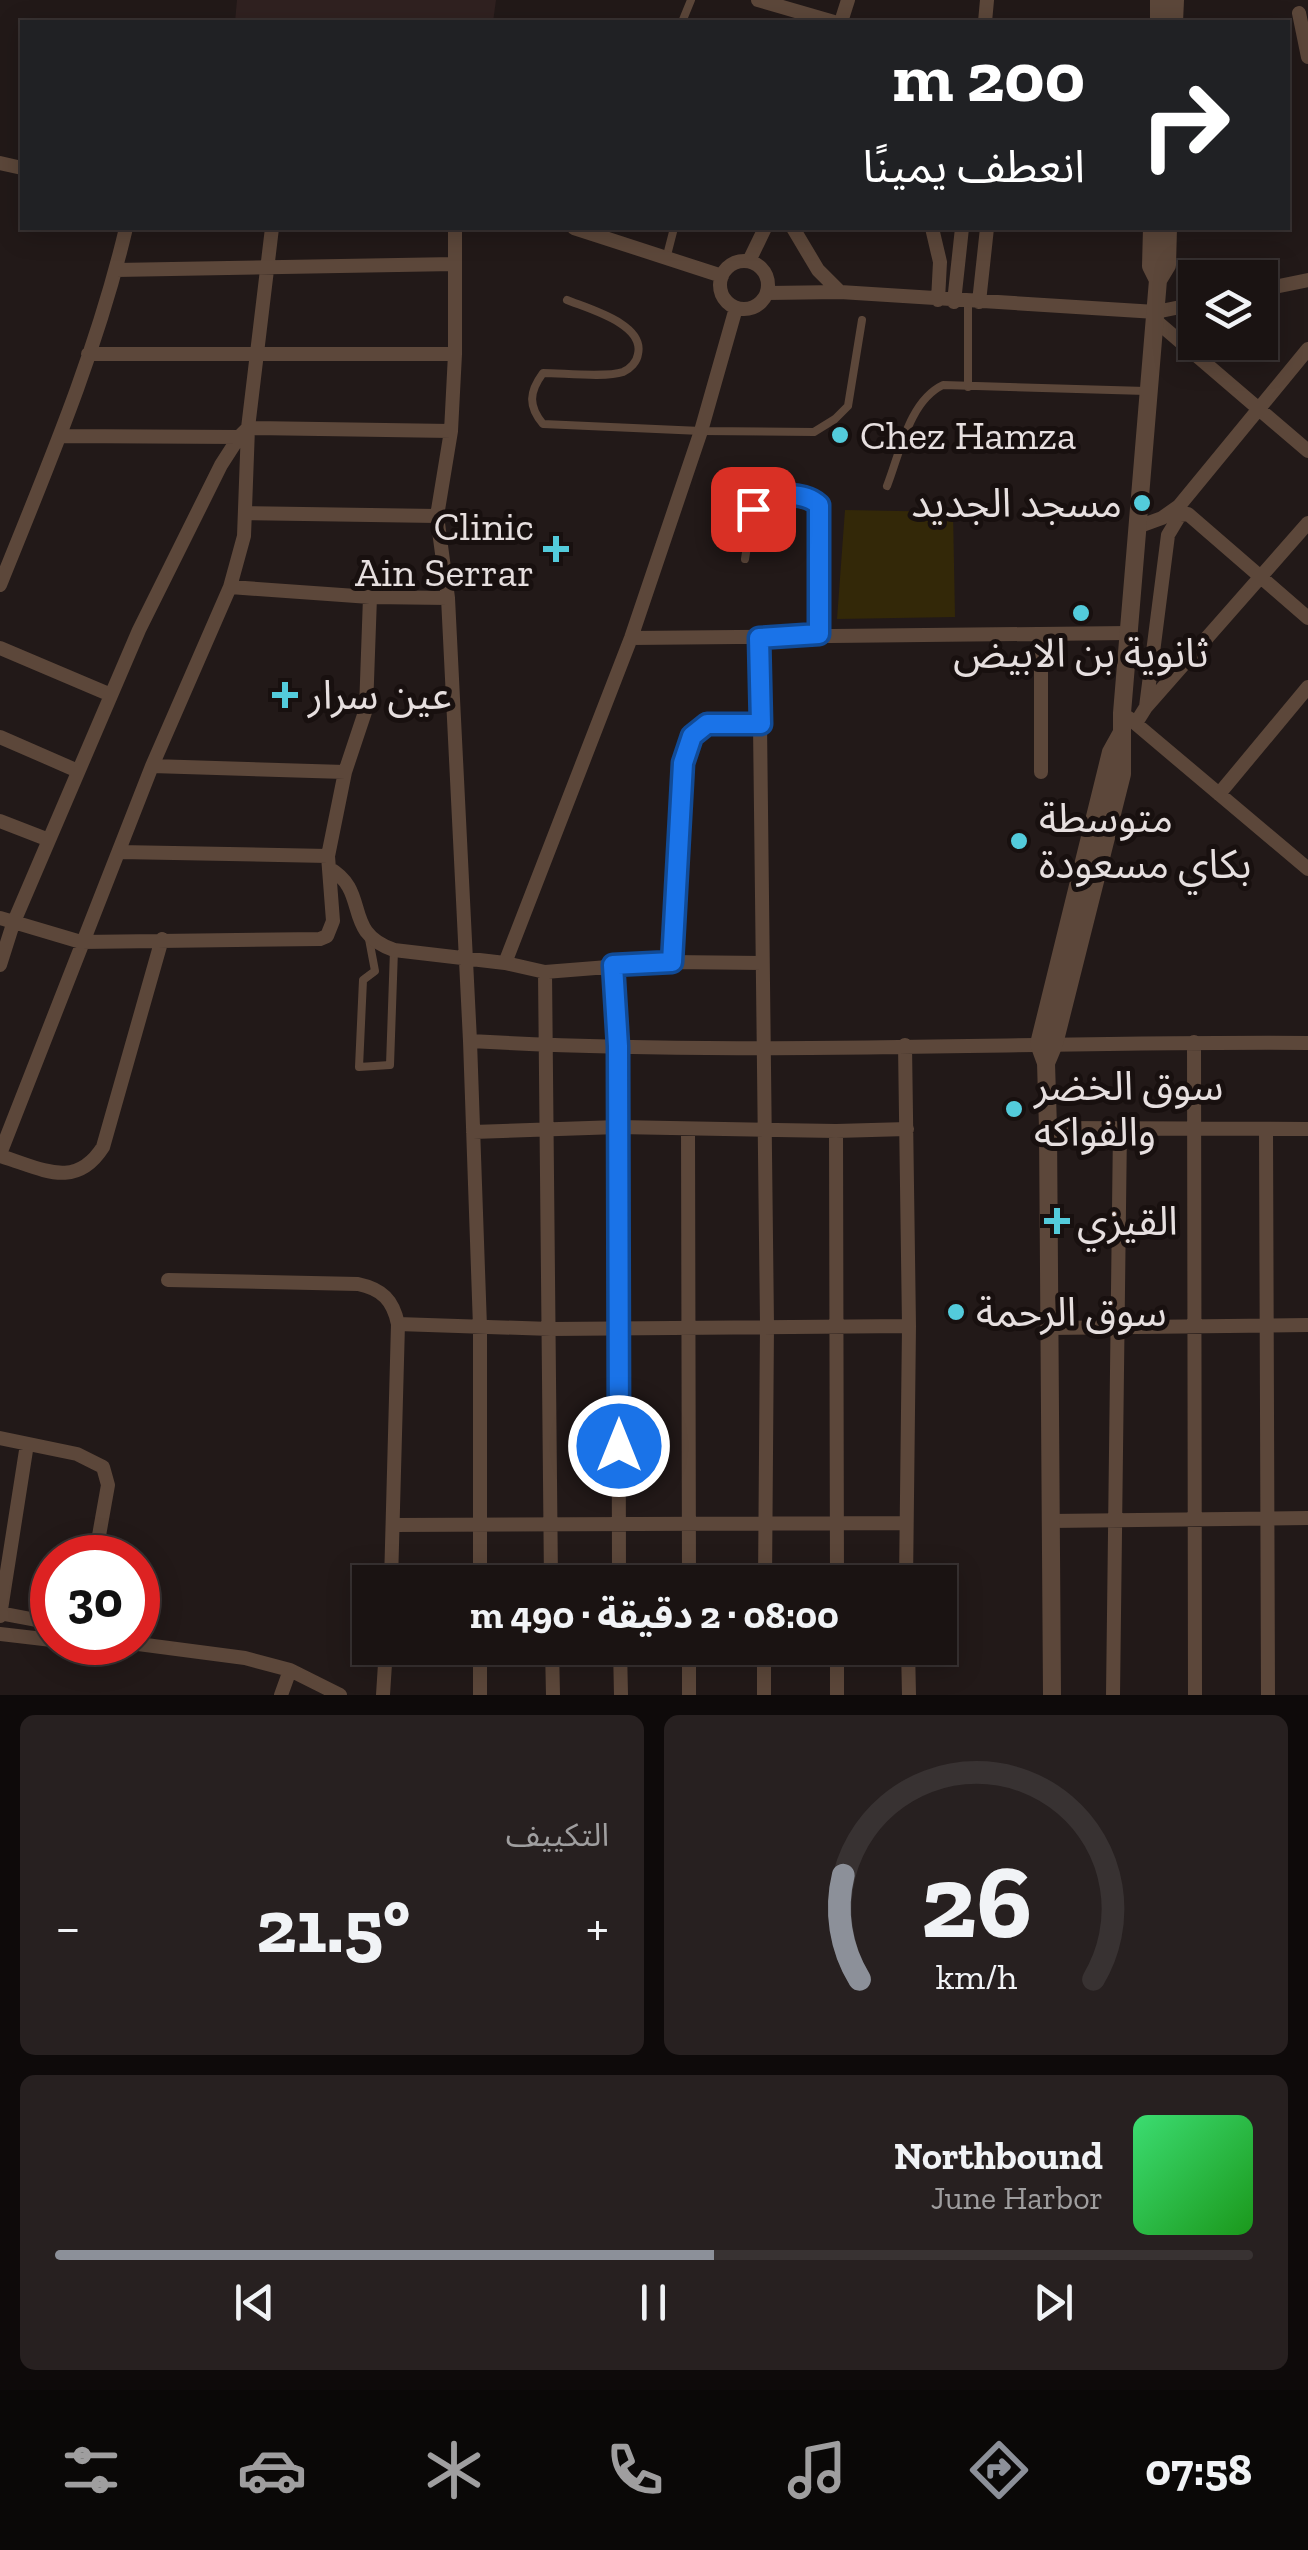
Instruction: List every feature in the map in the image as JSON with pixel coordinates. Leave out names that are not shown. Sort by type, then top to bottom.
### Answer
[{"type":"street","points":[[758,0],[827,20]]},
{"type":"street","points":[[1301,8],[1308,56]]},
{"type":"street","points":[[0,585],[60,436],[116,270],[126,230]]},
{"type":"street","points":[[162,939],[104,1147],[96,1160],[76,1174],[62,1174],[0,1155],[152,766],[230,587],[244,536],[244,433],[272,230]]},
{"type":"street","points":[[455,230],[456,354],[451,431],[437,516],[448,598],[470,1041],[480,1328],[480,1565]]},
{"type":"street","points":[[580,230],[722,276]]},
{"type":"street","points":[[748,261],[764,230]]},
{"type":"street","points":[[794,230],[818,270],[840,292]]},
{"type":"street","points":[[932,230],[940,262],[938,300]]},
{"type":"street","points":[[962,230],[967,302]]},
{"type":"street","points":[[967,302],[986,230]]},
{"type":"street","points":[[1152,230],[1151,266],[1158,280]]},
{"type":"street","points":[[1052,1695],[1046,1044],[1122,774],[1129,632],[1158,280],[1167,265],[1168,230]]},
{"type":"street","points":[[748,261],[763,269],[768,292],[751,309],[736,308],[724,298],[722,276],[732,264],[748,261]]},
{"type":"street","points":[[116,270],[455,264]]},
{"type":"street","points":[[1278,286],[1308,280]]},
{"type":"street","points":[[768,292],[840,292],[1156,316],[1178,309]]},
{"type":"street","points":[[505,963],[631,638],[701,431],[736,308]]},
{"type":"street","points":[[1156,316],[1308,451]]},
{"type":"street","points":[[1140,526],[1179,506],[1308,349]]},
{"type":"street","points":[[88,354],[456,354]]},
{"type":"street","points":[[60,436],[451,431]]},
{"type":"street","points":[[0,965],[6,921],[49,840],[138,630],[222,465],[244,433]]},
{"type":"street","points":[[245,513],[437,516]]},
{"type":"street","points":[[1146,707],[1168,535],[1180,515],[1188,514],[1308,618]]},
{"type":"street","points":[[1126,723],[1146,707],[1308,523]]},
{"type":"street","points":[[230,587],[448,598]]},
{"type":"street","points":[[6,921],[81,942],[327,936],[334,922],[329,862],[345,772],[366,709],[370,597]]},
{"type":"street","points":[[631,638],[1129,632]]},
{"type":"street","points":[[1041,635],[1041,772]]},
{"type":"street","points":[[759,638],[767,1325],[765,1565]]},
{"type":"street","points":[[0,648],[110,696]]},
{"type":"street","points":[[1219,794],[1308,687]]},
{"type":"street","points":[[1126,723],[1308,869]]},
{"type":"street","points":[[0,736],[78,771]]},
{"type":"street","points":[[152,766],[345,772]]},
{"type":"street","points":[[0,821],[49,840]]},
{"type":"street","points":[[119,852],[329,862],[346,882],[370,939],[394,950],[505,963],[545,972],[672,962],[762,962]]},
{"type":"street","points":[[613,965],[618,1046],[620,1565]]},
{"type":"street","points":[[545,972],[551,1565]]},
{"type":"street","points":[[470,1041],[546,1046],[762,1047],[1308,1043]]},
{"type":"street","points":[[1194,1042],[1195,1695]]},
{"type":"street","points":[[905,1045],[909,1326],[906,1565]]},
{"type":"street","points":[[473,1132],[618,1126],[906,1129]]},
{"type":"street","points":[[1048,1128],[1308,1130]]},
{"type":"street","points":[[1114,1695],[1120,1128]]},
{"type":"street","points":[[688,1129],[689,1565]]},
{"type":"street","points":[[836,1131],[836,1565]]},
{"type":"street","points":[[1266,1131],[1268,1695]]},
{"type":"street","points":[[168,1280],[358,1284],[378,1288],[390,1301],[398,1324],[391,1565]]},
{"type":"street","points":[[398,1324],[550,1330],[909,1326]]},
{"type":"street","points":[[1049,1328],[1308,1325]]},
{"type":"street","points":[[0,1438],[76,1454],[103,1467],[108,1486],[99,1535]]},
{"type":"street","points":[[27,1444],[0,1614],[30,1619]]},
{"type":"street","points":[[1050,1522],[1308,1518]]},
{"type":"street","points":[[394,1524],[905,1524]]},
{"type":"street","points":[[0,1634],[30,1637]]},
{"type":"street","points":[[160,1647],[245,1658],[290,1670],[340,1695]]},
{"type":"street","points":[[383,1695],[385,1665]]},
{"type":"street","points":[[480,1665],[480,1695]]},
{"type":"street","points":[[552,1665],[553,1695]]},
{"type":"street","points":[[620,1665],[620,1695]]},
{"type":"street","points":[[689,1665],[689,1695]]},
{"type":"street","points":[[764,1665],[764,1695]]},
{"type":"street","points":[[836,1665],[837,1695]]},
{"type":"street","points":[[908,1665],[909,1695]]},
{"type":"street","points":[[281,1695],[290,1670]]},
{"type":"lane","points":[[666,259],[673,230]]},
{"type":"lane","points":[[568,300],[621,324],[636,336],[640,352],[634,365],[621,373],[543,373],[531,397],[532,411],[543,424],[814,432],[848,406],[862,320]]},
{"type":"lane","points":[[967,302],[968,387]]},
{"type":"lane","points":[[888,486],[919,405],[928,392],[943,385],[1150,391]]},
{"type":"lane","points":[[745,559],[753,509],[760,501],[803,495],[819,505],[819,634]]},
{"type":"lane","points":[[672,962],[683,763],[692,736],[707,724],[761,724]]},
{"type":"lane","points":[[370,939],[375,971],[363,980],[359,1067],[390,1065],[394,950]]},
{"type":"shaded area","points":[[237,0],[496,0],[493,20],[235,20]]},
{"type":"shaded area","points":[[845,510],[953,512],[955,617],[837,619]]},
{"type":"place","name":"Chez Hamza","points":[[840,435]]},
{"type":"place","name":"مسجد الجديد","points":[[1142,503]]},
{"type":"place","name":"Clinic Ain Serrar","points":[[556,549]]},
{"type":"place","name":"ثانوية بن الابيض","points":[[1081,613]]},
{"type":"place","name":"عين سرار","points":[[285,695]]},
{"type":"place","name":"متوسطة بكاي مسعودة","points":[[1019,841]]},
{"type":"place","name":"سوق الخضر والفواكه","points":[[1014,1109]]},
{"type":"place","name":"القيزي","points":[[1057,1221]]},
{"type":"place","name":"سوق الرحمة","points":[[956,1312]]},
{"type":"route","points":[[619,1446],[618,1046],[613,965],[672,962],[683,763],[692,736],[707,724],[761,724],[759,638],[819,634],[819,505],[803,495],[769,498],[753,509]]}]
